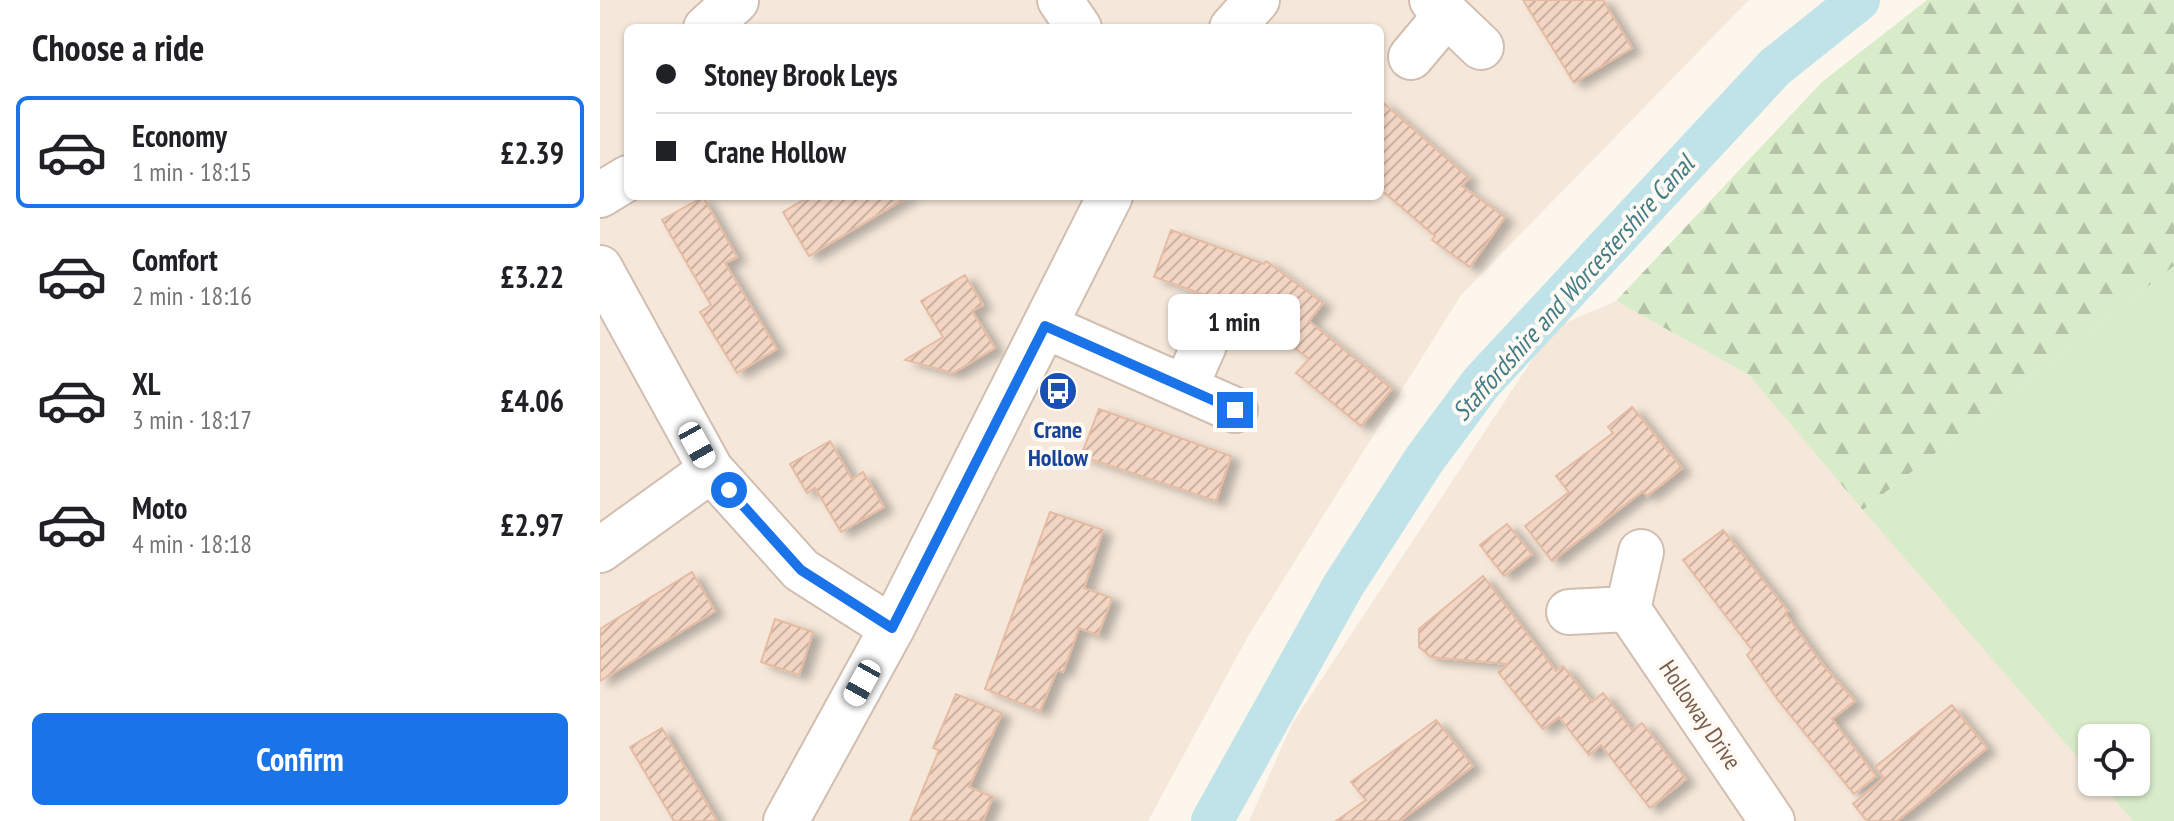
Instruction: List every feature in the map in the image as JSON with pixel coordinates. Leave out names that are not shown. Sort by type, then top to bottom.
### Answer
[{"type":"street","points":[[1060,0],[1076,24]]},
{"type":"street","points":[[1236,24],[1257,0]]},
{"type":"street","points":[[710,24],[736,1]]},
{"type":"street","points":[[1411,57],[1440,7],[1481,47]]},
{"type":"street","points":[[600,195],[624,180]]},
{"type":"street","points":[[786,821],[892,628],[1108,200]]},
{"type":"street","points":[[600,268],[711,470],[801,570],[892,628]]},
{"type":"street","points":[[1045,326],[1235,410]]},
{"type":"street","points":[[1185,388],[1204,345]]},
{"type":"street","points":[[600,550],[711,470]]},
{"type":"street","points":[[1569,612],[1628,609],[1641,552]]},
{"type":"street","name":"Holloway Drive","points":[[1628,609],[1772,821]]},
{"type":"shaded area","points":[[600,0],[1749,0],[1461,295],[1247,638],[1148,821],[600,821]]},
{"type":"shaded area","points":[[1616,301],[1749,375],[2078,758],[2078,796],[2111,796],[2133,821],[1249,821],[1292,724],[1553,328]]},
{"type":"green space","points":[[1927,0],[2174,0],[2174,266],[1863,510],[1749,375],[1616,301],[1822,82]]},
{"type":"green space","points":[[2174,266],[2174,821],[2133,821],[2111,796],[2150,796],[2150,724],[2078,724],[2078,758],[1863,510]]},
{"type":"building","points":[[1523,0],[1603,0],[1632,48],[1574,83]]},
{"type":"building","points":[[1384,104],[1469,178],[1462,186],[1505,217],[1470,267],[1432,240],[1435,236],[1384,192]]},
{"type":"building","points":[[698,200],[705,200],[737,257],[725,263],[777,349],[737,373],[700,312],[711,305],[662,220]]},
{"type":"building","points":[[803,200],[902,200],[809,256],[783,212]]},
{"type":"building","points":[[1171,230],[1264,264],[1266,261],[1323,303],[1309,321],[1392,389],[1361,426],[1296,373],[1309,359],[1241,308],[1154,277]]},
{"type":"building","points":[[965,275],[983,305],[972,311],[995,348],[953,373],[905,360],[943,337],[921,301]]},
{"type":"building","points":[[1632,407],[1682,468],[1647,496],[1643,491],[1552,561],[1525,526],[1569,492],[1556,476],[1613,433],[1608,427]]},
{"type":"building","points":[[1099,409],[1231,456],[1216,501],[1081,456]]},
{"type":"building","points":[[830,441],[852,479],[863,472],[884,507],[841,532],[815,488],[807,493],[790,464]]},
{"type":"building","points":[[1050,512],[1103,530],[1084,588],[1112,598],[1098,635],[1079,628],[1063,672],[1057,670],[1040,711],[985,689]]},
{"type":"building","points":[[1507,524],[1532,554],[1504,576],[1480,545]]},
{"type":"building","points":[[1723,530],[1788,611],[1785,613],[1823,665],[1855,701],[1832,719],[1876,776],[1854,794],[1778,700],[1747,655],[1752,650],[1683,560]]},
{"type":"building","points":[[692,572],[715,611],[600,681],[600,629]]},
{"type":"building","points":[[1483,576],[1556,671],[1563,666],[1592,702],[1603,693],[1632,730],[1642,723],[1686,779],[1650,808],[1601,745],[1589,755],[1559,717],[1543,729],[1498,672],[1508,664],[1431,657],[1419,647],[1419,629]]},
{"type":"building","points":[[775,619],[813,632],[799,675],[761,662]]},
{"type":"building","points":[[956,694],[1002,713],[969,787],[993,797],[983,821],[910,821],[939,750],[933,748]]},
{"type":"building","points":[[1952,705],[1987,748],[1897,821],[1867,821],[1853,804],[1884,778],[1875,767]]},
{"type":"building","points":[[1436,720],[1473,766],[1400,821],[1336,821],[1366,800],[1351,782]]},
{"type":"building","points":[[662,728],[717,821],[674,821],[630,747]]},
{"type":"waterway","name":"Staffordshire and Worcestershire Canal","points":[[1212,821],[1343,586],[1424,460],[1481,383],[1775,67],[1859,0]]},
{"type":"place","name":"Crane Hollow","points":[[1058,391]]},
{"type":"route","points":[[729,490],[801,570],[892,628],[1045,326],[1235,410]]}]
